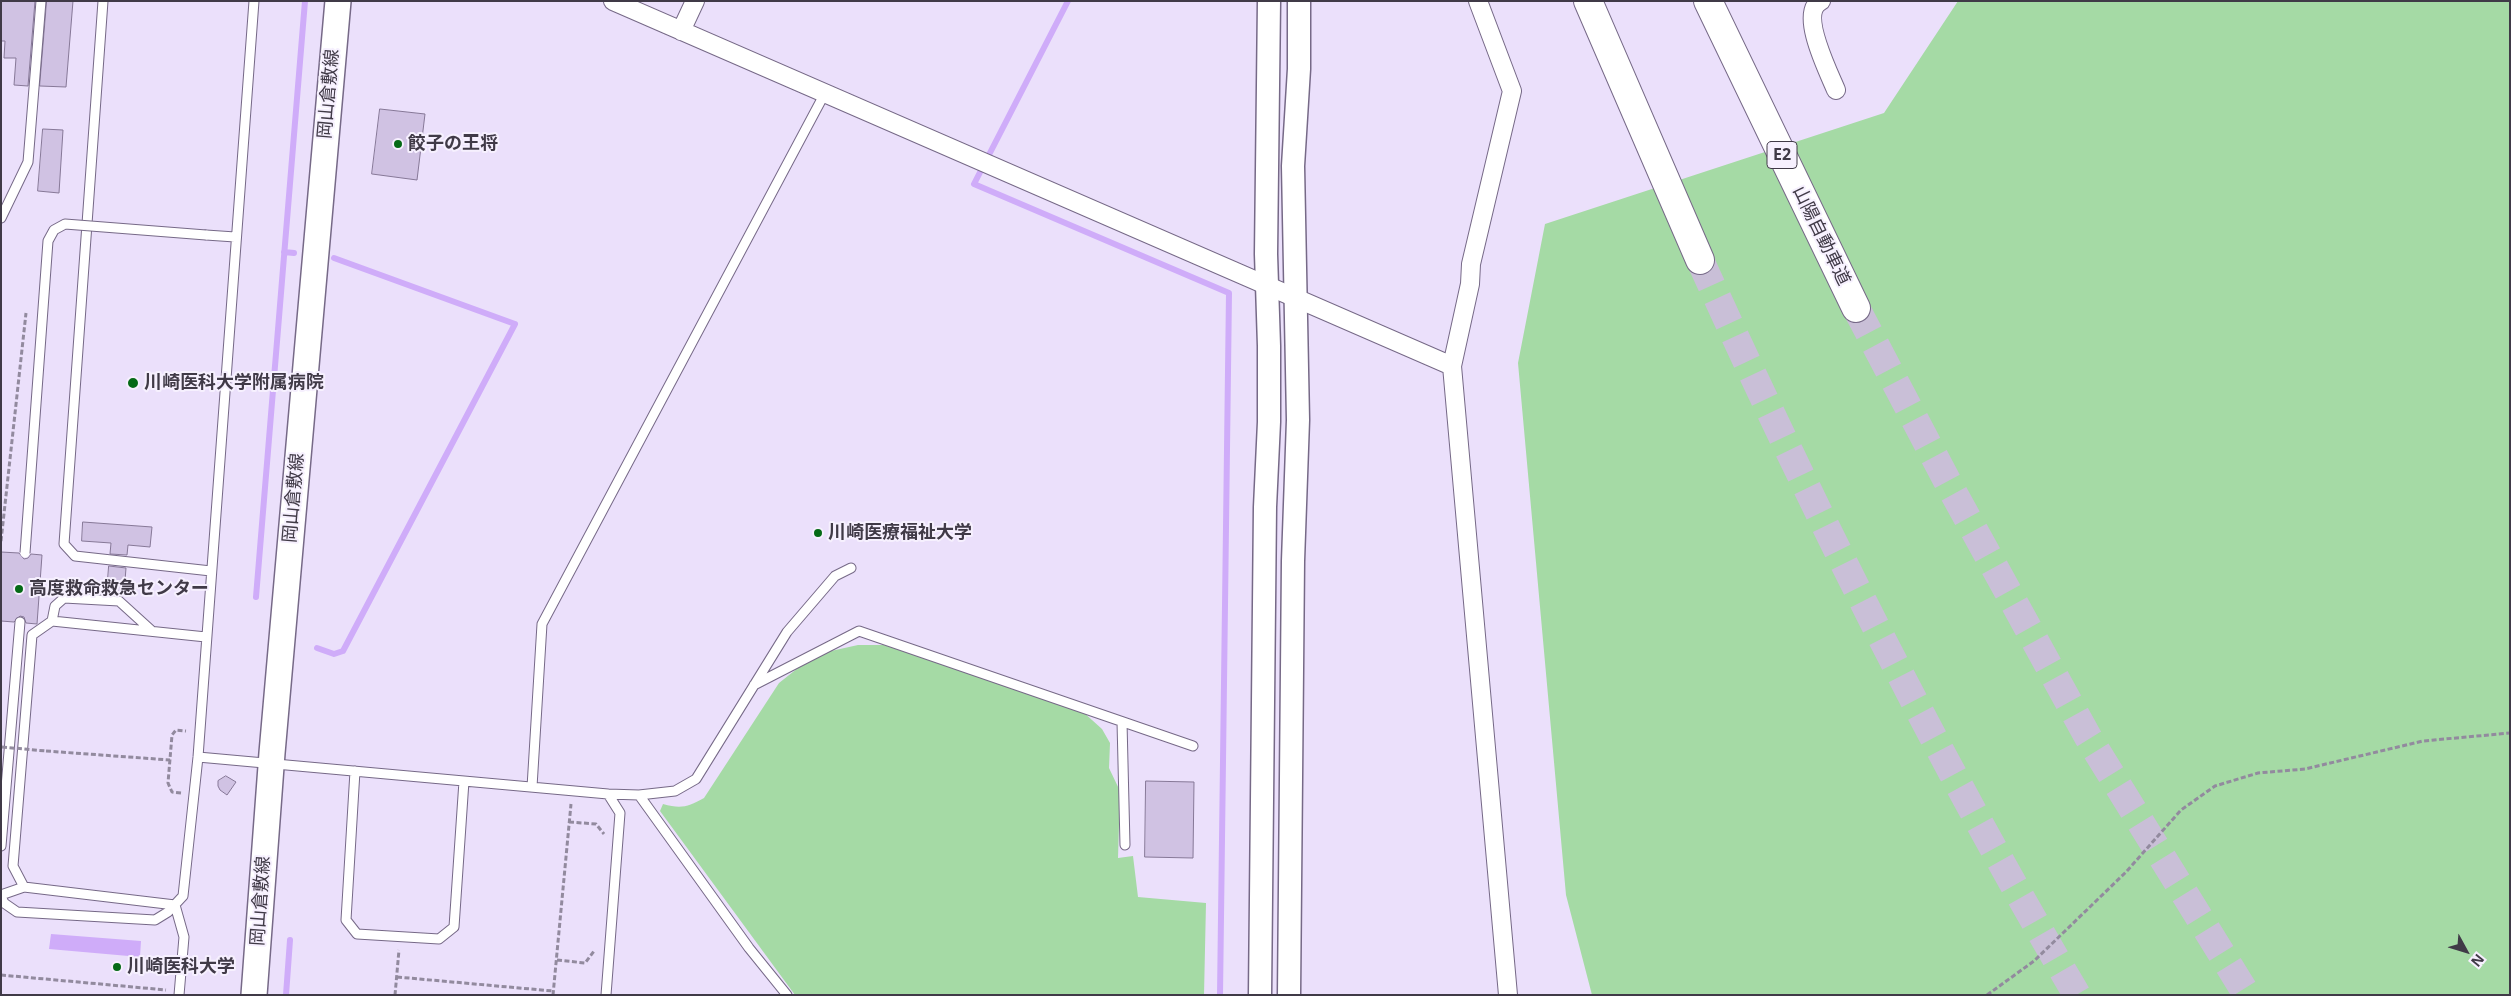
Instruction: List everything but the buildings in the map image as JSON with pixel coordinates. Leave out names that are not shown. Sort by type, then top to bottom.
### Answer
[{"type":"highway","points":[[1588,1],[1700,260]]},
{"type":"highway","name":"山陽自動車道","points":[[1708,1],[1856,308]]},
{"type":"main road","name":"岡山倉敷線","points":[[254,995],[271,764],[338,1]]},
{"type":"street","points":[[613,1],[1452,366]]},
{"type":"street","points":[[681,31],[695,1]]},
{"type":"street","points":[[1260,995],[1264,507],[1269,422],[1267,286],[1268,1]]},
{"type":"street","points":[[1289,995],[1293,561],[1298,420],[1293,166],[1299,69],[1299,1]]},
{"type":"street","points":[[1478,1],[1512,91],[1471,264],[1470,284],[1452,366],[1508,995]]},
{"type":"street","points":[[1821,1],[1817,3],[1813,11],[1811,23],[1836,90]]},
{"type":"lane","points":[[1,218],[28,162],[41,1]]},
{"type":"lane","points":[[103,1],[64,544],[75,556],[211,571]]},
{"type":"lane","points":[[175,905],[24,887],[1,896],[4,903],[17,912],[155,920],[175,905],[183,896],[198,757],[235,237],[254,1]]},
{"type":"lane","points":[[532,787],[542,624],[826,93]]},
{"type":"lane","points":[[25,554],[48,241],[54,230],[66,224],[235,237]]},
{"type":"lane","points":[[198,757],[608,794],[639,795],[675,791],[696,780],[787,632],[835,576],[851,568]]},
{"type":"lane","points":[[24,887],[13,866],[32,635],[52,621],[56,606],[64,598],[119,601],[152,631]]},
{"type":"lane","points":[[52,621],[206,636]]},
{"type":"lane","points":[[1,846],[6,747],[20,622]]},
{"type":"lane","points":[[754,685],[860,631],[1193,746]]},
{"type":"lane","points":[[1122,722],[1125,845]]},
{"type":"lane","points":[[355,771],[346,920],[357,934],[439,939],[454,927],[464,781]]},
{"type":"lane","points":[[606,995],[620,813],[608,794]]},
{"type":"lane","points":[[639,795],[749,948],[787,995]]},
{"type":"lane","points":[[175,905],[184,937],[179,993]]},
{"type":"path","points":[[182,793],[172,792],[168,784],[172,735],[176,730],[187,731]]},
{"type":"path","points":[[1987,995],[2034,961],[2126,872],[2181,810],[2215,786],[2258,773],[2305,769],[2422,741],[2510,733]]},
{"type":"path","points":[[6,747],[170,760]]},
{"type":"path","points":[[397,977],[553,993],[572,790]]},
{"type":"path","points":[[569,822],[596,824],[605,835]]},
{"type":"path","points":[[395,995],[400,937]]},
{"type":"path","points":[[557,960],[585,963],[596,947]]},
{"type":"path","points":[[1,975],[179,993]]},
{"type":"green space","points":[[1958,1],[2510,1],[2510,995],[1592,995],[1566,895],[1518,363],[1545,224],[1884,113]]},
{"type":"green space","points":[[858,645],[884,645],[1082,711],[1102,729],[1110,743],[1109,768],[1120,791],[1118,858],[1133,856],[1138,897],[1206,903],[1204,995],[795,995],[660,811],[663,804],[684,806],[704,798],[779,683],[803,664],[831,651]]},
{"type":"shaded area","points":[[51,934],[141,941],[140,957],[49,949]]},
{"type":"waterway","points":[[256,597],[305,1]]},
{"type":"waterway","points":[[1068,1],[974,184],[1229,293],[1220,995]]},
{"type":"waterway","points":[[284,252],[294,253]]},
{"type":"waterway","points":[[317,648],[334,654],[343,651],[515,324],[334,258]]},
{"type":"waterway","points":[[286,995],[290,940]]},
{"type":"tunnel","points":[[1700,260],[1832,540],[1926,724],[2025,905],[2077,995]]},
{"type":"tunnel","points":[[1856,308],[1953,492],[2088,737],[2247,995]]},
{"type":"place","name":"餃子の王将","points":[[398,144]]},
{"type":"place","name":"川崎医科大学附属病院","points":[[133,383]]},
{"type":"place","name":"川崎医療福祉大学","points":[[818,533]]},
{"type":"place","name":"高度救命救急センター","points":[[19,589]]},
{"type":"place","name":"川崎医科大学","points":[[117,967]]}]
